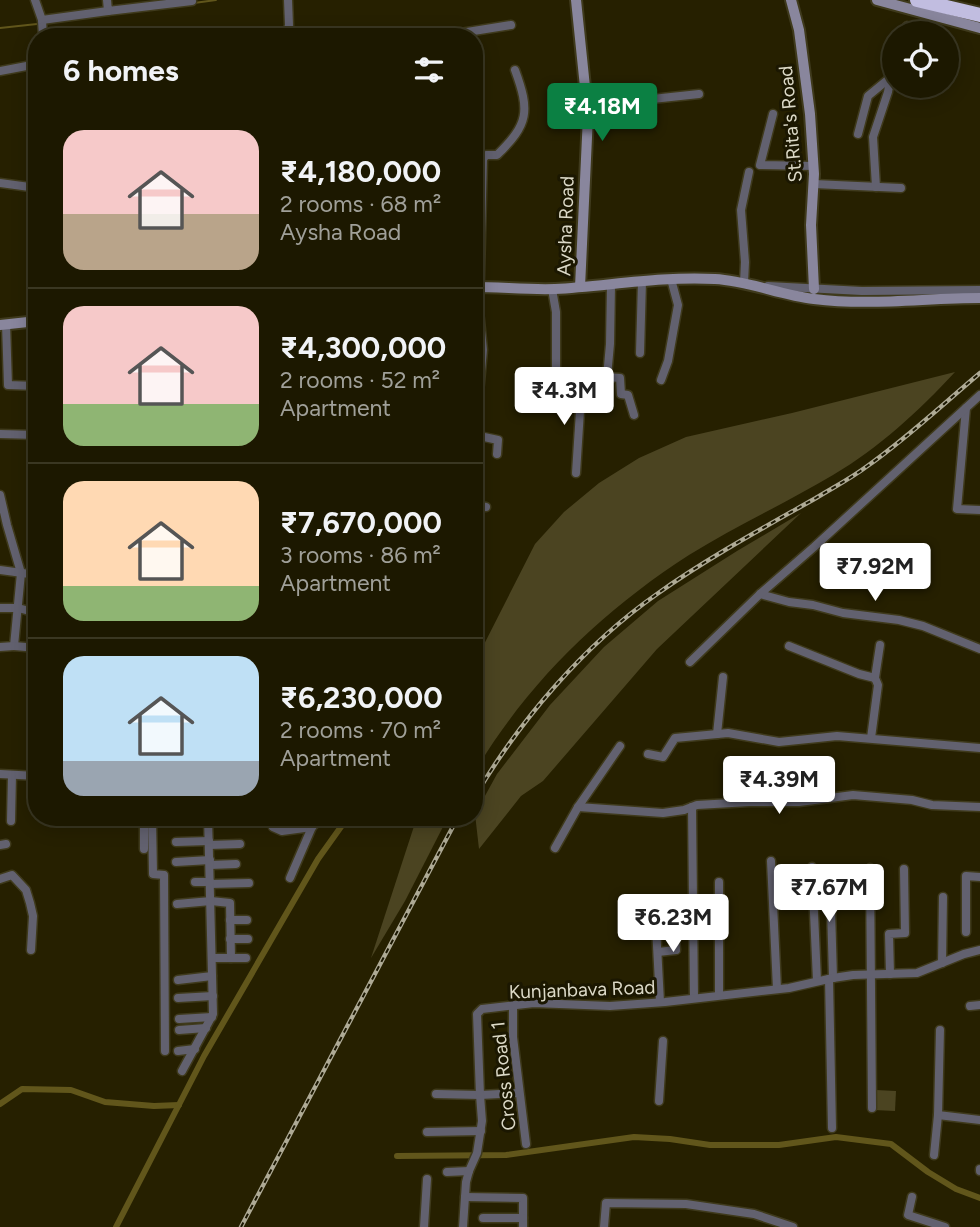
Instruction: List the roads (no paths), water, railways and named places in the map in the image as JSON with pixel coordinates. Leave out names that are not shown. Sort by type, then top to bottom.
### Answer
[{"type":"highway","points":[[916,0],[980,15]]},
{"type":"street","points":[[35,0],[42,28]]},
{"type":"street","points":[[107,0],[108,11]]},
{"type":"street","points":[[288,0],[288,28]]},
{"type":"street","name":"Aysha Road","points":[[576,0],[587,106],[580,287]]},
{"type":"street","name":"St.Rita's Road","points":[[791,0],[800,30],[810,114],[814,166],[811,225],[814,289]]},
{"type":"street","points":[[877,0],[980,28]]},
{"type":"street","points":[[42,20],[192,1]]},
{"type":"street","points":[[483,29],[511,25]]},
{"type":"street","points":[[0,71],[28,66]]},
{"type":"street","points":[[483,159],[486,155],[497,155],[522,125],[525,110],[523,93],[514,70]]},
{"type":"street","points":[[858,134],[867,96],[882,84]]},
{"type":"street","points":[[587,106],[699,94]]},
{"type":"street","points":[[876,187],[873,137],[886,98]]},
{"type":"street","points":[[773,114],[760,165],[814,166]]},
{"type":"street","points":[[744,283],[741,210],[749,172]]},
{"type":"street","points":[[0,183],[28,187]]},
{"type":"street","points":[[814,184],[901,188]]},
{"type":"street","points":[[483,287],[552,289],[671,279],[714,279],[761,286],[814,299],[857,302],[980,298]]},
{"type":"street","points":[[661,380],[668,361],[678,305],[671,279]]},
{"type":"street","points":[[640,353],[642,281]]},
{"type":"street","points":[[611,285],[607,377],[620,378],[621,394],[628,395],[634,415]]},
{"type":"street","points":[[761,286],[891,291],[980,290]]},
{"type":"street","points":[[552,289],[556,312],[556,379],[582,380],[576,473]]},
{"type":"street","points":[[28,322],[3,325],[8,385],[28,386]]},
{"type":"street","points":[[690,662],[760,594],[980,395]]},
{"type":"street","points":[[973,404],[957,509],[980,510]]},
{"type":"street","points":[[0,434],[28,435]]},
{"type":"street","points":[[483,438],[498,440],[497,454]]},
{"type":"street","points":[[0,495],[1,507],[21,573],[14,646]]},
{"type":"street","points":[[0,570],[28,574]]},
{"type":"street","points":[[760,594],[843,613],[923,626],[980,649]]},
{"type":"street","points":[[0,608],[28,611]]},
{"type":"street","points":[[871,738],[880,645]]},
{"type":"street","points":[[789,646],[875,678]]},
{"type":"street","points":[[0,647],[28,647]]},
{"type":"street","points":[[717,734],[723,677]]},
{"type":"street","points":[[648,754],[663,757],[674,738],[728,733],[779,742],[837,736],[980,748]]},
{"type":"street","points":[[555,848],[578,807],[620,746]]},
{"type":"street","points":[[0,774],[28,776]]},
{"type":"street","points":[[11,821],[12,775]]},
{"type":"street","points":[[578,807],[663,813],[717,803],[811,801],[853,795],[912,800],[932,805],[980,807]]},
{"type":"street","points":[[692,807],[694,998]]},
{"type":"street","points":[[144,826],[144,849]]},
{"type":"street","points":[[152,826],[153,874],[164,875],[165,1051]]},
{"type":"street","points":[[182,1071],[213,1014],[208,826]]},
{"type":"street","points":[[273,827],[282,831],[312,827]]},
{"type":"street","points":[[290,878],[312,827]]},
{"type":"street","points":[[176,842],[240,844]]},
{"type":"street","points":[[771,861],[777,989]]},
{"type":"street","points":[[176,862],[236,864]]},
{"type":"street","points":[[812,867],[817,981]]},
{"type":"street","points":[[870,868],[872,1108]]},
{"type":"street","points":[[890,974],[889,934],[905,933],[904,869]]},
{"type":"street","points":[[830,874],[832,1128]]},
{"type":"street","points":[[0,879],[12,875],[26,890],[33,916],[31,950]]},
{"type":"street","points":[[966,932],[965,876],[980,877]]},
{"type":"street","points":[[195,882],[248,883]]},
{"type":"street","points":[[719,882],[719,995]]},
{"type":"street","points":[[942,963],[943,897]]},
{"type":"street","points":[[177,904],[211,901],[230,903],[231,958]]},
{"type":"street","points":[[655,908],[660,1002]]},
{"type":"street","points":[[230,920],[247,920]]},
{"type":"street","points":[[658,952],[676,950],[675,937]]},
{"type":"street","points":[[230,939],[248,939]]},
{"type":"street","name":"Kunjanbava Road","points":[[463,1227],[469,1171],[481,1136],[477,1014],[482,1009],[534,1003],[610,1006],[660,1002],[796,987],[831,978],[917,973],[980,950]]},
{"type":"street","points":[[212,958],[246,958]]},
{"type":"street","points":[[178,980],[212,976]]},
{"type":"street","points":[[178,998],[213,996]]},
{"type":"street","name":"Cross Road 1","points":[[513,1005],[513,1037],[526,1144]]},
{"type":"street","points":[[970,1006],[980,1005]]},
{"type":"street","points":[[179,1019],[212,1017]]},
{"type":"street","points":[[179,1030],[206,1028]]},
{"type":"street","points":[[934,1155],[940,1030]]},
{"type":"street","points":[[659,1101],[663,1041]]},
{"type":"street","points":[[178,1051],[195,1049]]},
{"type":"street","points":[[436,1094],[519,1093]]},
{"type":"street","points":[[938,1115],[980,1120]]},
{"type":"street","points":[[427,1132],[481,1136]]},
{"type":"street","points":[[447,1172],[469,1171]]},
{"type":"street","points":[[424,1227],[427,1179]]},
{"type":"street","points":[[465,1197],[523,1198],[523,1222],[483,1218]]},
{"type":"street","points":[[912,1197],[908,1216],[945,1227]]},
{"type":"street","points":[[604,1227],[606,1203],[686,1204],[754,1214],[778,1225],[793,1227]]},
{"type":"waterway","points":[[194,3],[216,0]]},
{"type":"waterway","points":[[0,28],[37,24]]},
{"type":"waterway","points":[[116,1227],[204,1056],[318,859],[342,826]]},
{"type":"waterway","points":[[0,1104],[22,1089],[71,1090],[105,1102],[179,1105]]},
{"type":"waterway","points":[[397,1156],[506,1155],[634,1137],[710,1145],[779,1145],[836,1137],[891,1144],[956,1189],[980,1198]]},
{"type":"railway","points":[[483,784],[511,741],[555,686],[630,614],[695,568],[860,471],[910,433],[980,373]]},
{"type":"railway","points":[[241,1227],[453,826]]}]
